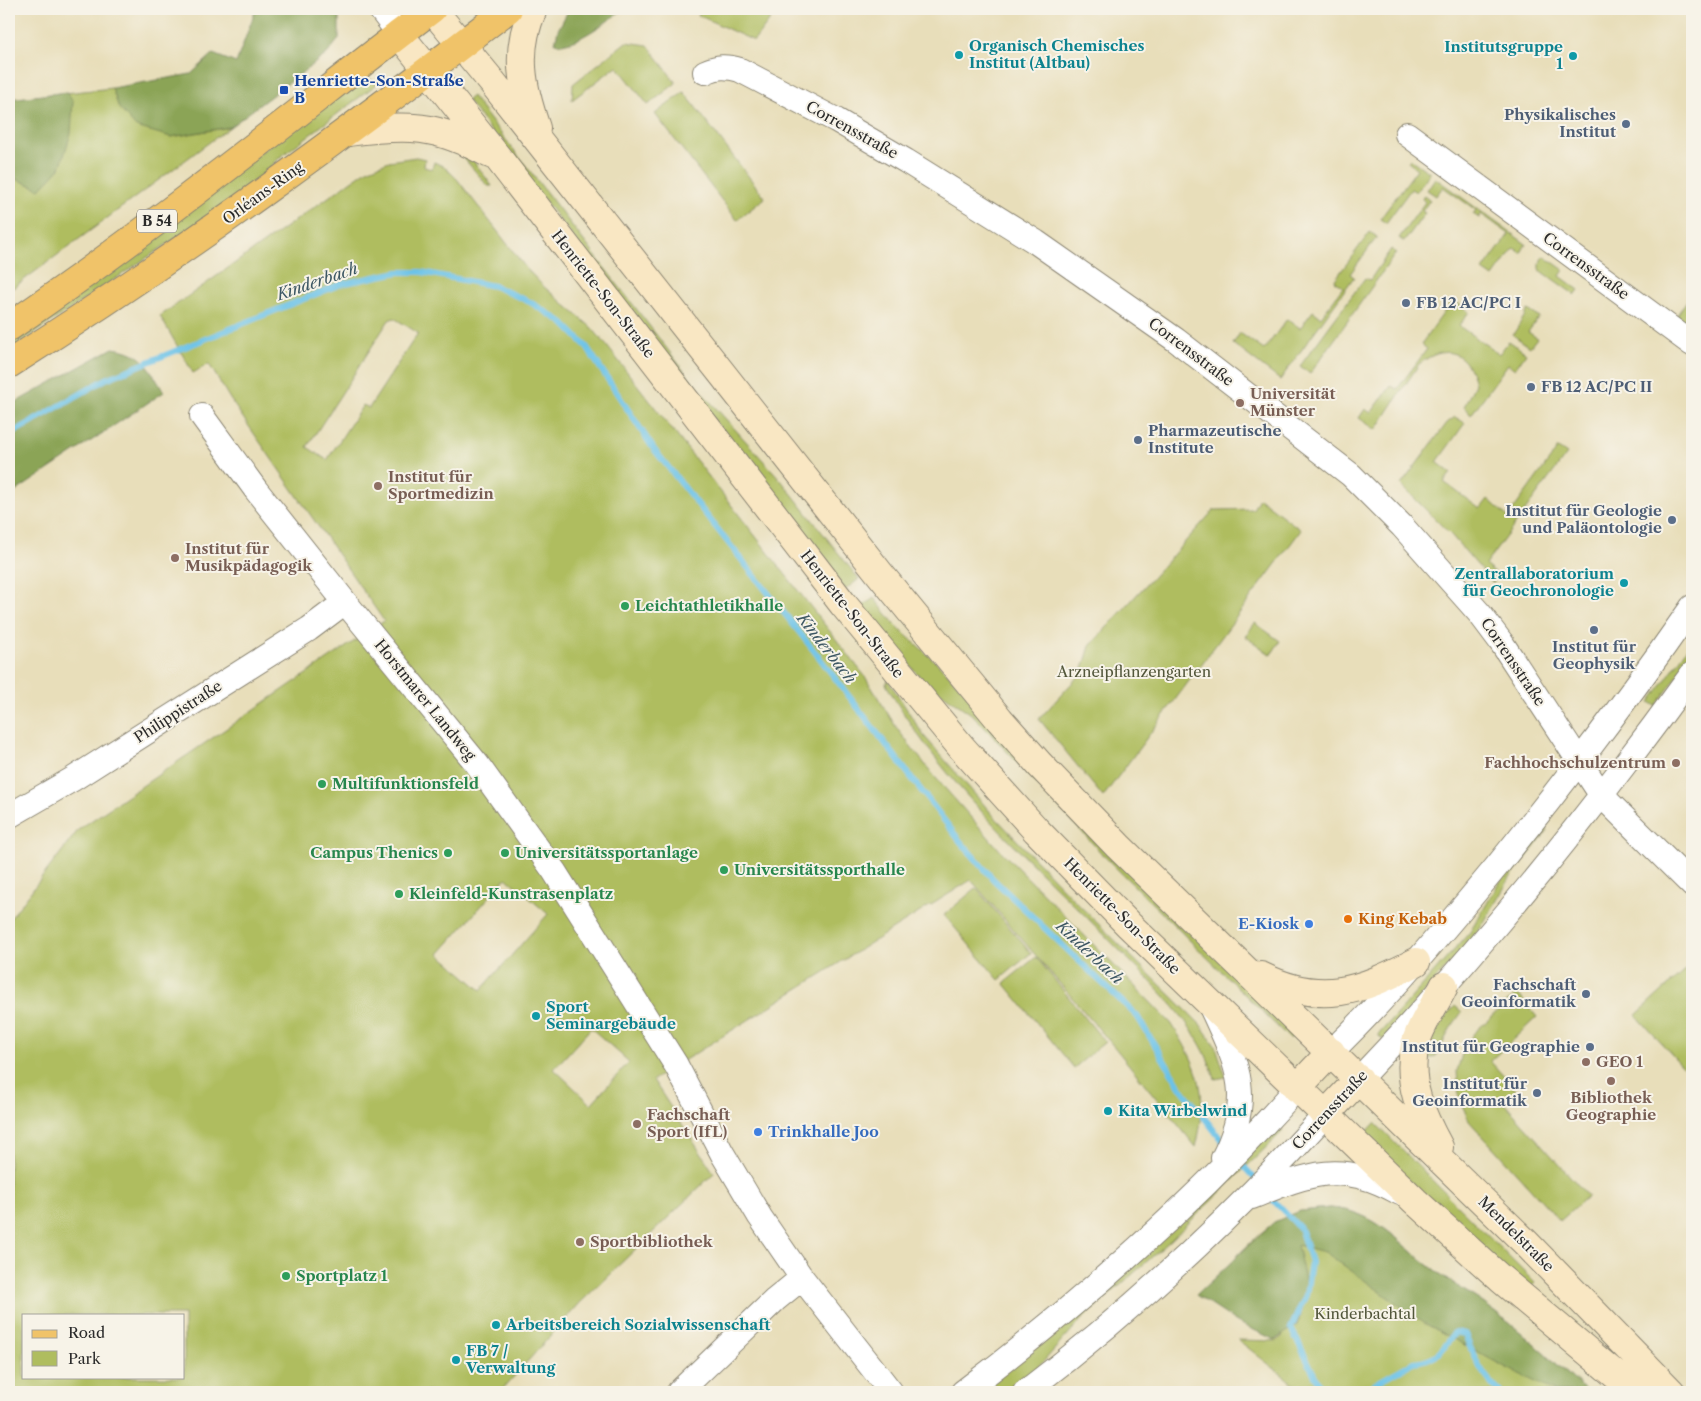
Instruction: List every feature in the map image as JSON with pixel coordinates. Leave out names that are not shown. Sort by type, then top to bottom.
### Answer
[{"type":"main road","name":"B 54","points":[[9,327],[169,213],[432,9]]},
{"type":"main road","points":[[432,9],[462,44],[874,566],[1000,720],[1118,846],[1359,1079]]},
{"type":"main road","name":"Orléans-Ring","points":[[9,364],[165,262],[348,132],[508,9]]},
{"type":"main road","points":[[533,9],[524,42],[522,74],[525,94],[542,146]]},
{"type":"main road","name":"Henriette-Son-Straße","points":[[399,34],[498,158],[843,604],[902,677],[1036,830],[1208,1002],[1325,1115]]},
{"type":"main road","name":"B 54","points":[[348,132],[399,126],[429,128],[456,136],[498,158]]},
{"type":"main road","points":[[1244,967],[1290,988],[1327,994],[1365,986],[1416,962]]},
{"type":"main road","points":[[1444,986],[1418,1036],[1414,1054],[1413,1073],[1415,1092],[1422,1113],[1450,1169]]},
{"type":"main road","points":[[1297,1088],[1331,1052]]},
{"type":"main road","name":"Corrensstraße","points":[[1325,1115],[1359,1079]]},
{"type":"main road","name":"Mendelstraße","points":[[1359,1079],[1671,1392]]},
{"type":"main road","points":[[1325,1115],[1507,1285],[1636,1392]]},
{"type":"street","points":[[380,9],[399,34]]},
{"type":"street","name":"Corrensstraße","points":[[705,72],[726,66],[740,70],[836,120],[950,187],[1144,316],[1351,475],[1414,539],[1480,614],[1501,642],[1602,796]]},
{"type":"street","name":"Corrensstraße","points":[[1407,134],[1692,344]]},
{"type":"street","name":"Horstmarer Landweg","points":[[202,416],[256,490],[477,764],[554,871],[676,1065],[732,1169],[760,1216],[802,1278],[891,1392]]},
{"type":"street","name":"Philippistraße","points":[[9,816],[73,779],[308,629],[345,602]]},
{"type":"street","points":[[1331,1052],[1416,962],[1488,877],[1630,696],[1692,607]]},
{"type":"street","name":"Corrensstraße","points":[[1359,1079],[1444,986],[1523,895],[1602,796],[1692,674]]},
{"type":"street","points":[[1602,796],[1692,885]]},
{"type":"street","points":[[1208,1002],[1229,1046],[1237,1070],[1240,1139]]},
{"type":"street","points":[[963,1392],[1018,1349],[1106,1274],[1222,1164],[1240,1139],[1297,1088]]},
{"type":"street","name":"Corrensstraße","points":[[1025,1392],[1148,1289],[1250,1196],[1275,1180],[1325,1115]]},
{"type":"street","points":[[1275,1180],[1311,1175],[1355,1173],[1384,1184],[1415,1201]]},
{"type":"street","points":[[679,1392],[775,1300],[802,1278]]},
{"type":"green space","points":[[256,9],[339,9],[339,39],[327,54],[230,127],[171,137],[136,127],[119,108],[112,88],[191,74],[213,54],[236,63]]},
{"type":"green space","points":[[569,9],[625,9],[581,38],[563,44],[555,43],[558,30]]},
{"type":"green space","points":[[702,9],[778,9],[754,41],[698,15]]},
{"type":"green space","points":[[626,42],[648,45],[676,83],[648,105],[617,66],[572,100],[573,84]]},
{"type":"green space","points":[[365,74],[377,84],[279,158],[254,186],[9,350],[9,340]]},
{"type":"green space","points":[[112,88],[119,108],[171,137],[230,127],[9,291],[9,99]]},
{"type":"green space","points":[[67,92],[73,101],[71,133],[60,168],[40,189],[9,176],[9,99]]},
{"type":"green space","points":[[684,92],[765,198],[737,220],[655,114]]},
{"type":"green space","points":[[472,96],[695,385],[780,479],[859,579],[845,590],[467,100]]},
{"type":"green space","points":[[461,155],[472,159],[492,186],[488,186]]},
{"type":"green space","name":"Universitätssportanlage","points":[[416,157],[425,159],[424,167],[432,169],[434,162],[445,167],[457,179],[526,268],[543,286],[591,327],[603,341],[864,675],[898,730],[935,777],[999,849],[1171,1023],[1189,1054],[1199,1082],[1202,1112],[1196,1147],[1116,1049],[971,880],[653,1080],[714,1173],[580,1303],[500,1392],[9,1392],[9,920],[79,829],[384,621],[230,399],[209,364],[193,373],[160,316],[367,170],[389,161]],"holes":[[[394,318],[418,333],[369,408],[363,405],[327,460],[307,447],[389,320]],[[506,878],[548,914],[481,990],[439,954]],[[591,1028],[629,1062],[591,1104],[554,1069]]]},
{"type":"green space","points":[[1410,159],[1430,173],[1416,192],[1411,189],[1386,223],[1380,219],[1417,169],[1408,162]]},
{"type":"green space","points":[[1435,178],[1526,244],[1521,253],[1514,248],[1493,277],[1483,270],[1509,234],[1481,214],[1479,218],[1473,214],[1476,210],[1443,187],[1436,196],[1427,190]]},
{"type":"green space","points":[[1424,195],[1430,200],[1422,211],[1425,213],[1404,242],[1399,238],[1425,202],[1422,199]]},
{"type":"green space","points":[[1370,232],[1377,237],[1350,274],[1354,277],[1280,380],[1233,344],[1240,333],[1264,350],[1287,319],[1300,328],[1313,311],[1321,317],[1343,287],[1334,281]]},
{"type":"green space","points":[[1391,249],[1396,253],[1310,374],[1300,366],[1365,278],[1370,280]]},
{"type":"green space","points":[[1544,256],[1564,270],[1560,276],[1579,290],[1575,295],[1540,270],[1540,264]]},
{"type":"green space","points":[[1692,293],[1692,326],[1677,315]]},
{"type":"green space","points":[[1453,300],[1469,312],[1459,326],[1499,354],[1509,341],[1526,353],[1515,369],[1508,364],[1471,415],[1464,407],[1475,384],[1467,364],[1454,354],[1446,352],[1429,357],[1419,364],[1376,430],[1359,418],[1365,409],[1371,413],[1391,386],[1397,389],[1427,349],[1421,344]]},
{"type":"green space","points":[[1528,310],[1539,317],[1528,332],[1537,338],[1530,347],[1513,335]]},
{"type":"green space","points":[[113,348],[124,350],[139,357],[149,368],[164,392],[9,496],[9,406]]},
{"type":"green space","points":[[1455,417],[1465,423],[1437,462],[1451,473],[1444,482],[1480,509],[1488,499],[1508,517],[1558,448],[1567,454],[1485,565],[1498,576],[1493,583],[1452,536],[1401,485],[1447,423]]},
{"type":"green space","name":"Arzneipflanzengarten","points":[[1259,498],[1301,530],[1103,797],[1039,719],[1082,672],[1090,646],[1214,510],[1253,509]]},
{"type":"green space","points":[[874,598],[897,627],[938,664],[1296,1033],[1290,1039],[1107,859],[974,716],[922,679],[860,608]]},
{"type":"green space","points":[[1255,623],[1280,641],[1271,655],[1245,636]]},
{"type":"green space","points":[[1692,642],[1692,656],[1656,706],[1650,702]]},
{"type":"green space","points":[[888,680],[924,736],[993,815],[1074,900],[1200,1024],[1216,1047],[1226,1077],[1215,1079],[1200,1044],[1191,1029],[1168,1000],[996,827],[947,773],[904,715],[886,684]]},
{"type":"green space","points":[[1543,826],[1548,830],[1510,878],[1480,929],[1383,1040],[1378,1035],[1470,932],[1502,878]]},
{"type":"green space","points":[[976,888],[1031,953],[999,980],[944,915]]},
{"type":"green space","points":[[1036,957],[1105,1042],[1074,1068],[1004,983]]},
{"type":"green space","points":[[1692,964],[1692,1077],[1636,1015]]},
{"type":"green space","points":[[1517,993],[1537,1017],[1490,1061],[1516,1090],[1503,1102],[1588,1196],[1560,1221],[1469,1121],[1459,1098],[1457,1071],[1464,1048],[1474,1033]]},
{"type":"green space","points":[[1455,1006],[1462,1012],[1450,1029],[1437,1055],[1433,1058],[1425,1058],[1432,1037]]},
{"type":"green space","points":[[1375,1123],[1535,1283],[1527,1291],[1362,1137]]},
{"type":"green space","points":[[1278,1126],[1283,1131],[1171,1240],[1082,1319],[1033,1373],[1008,1392],[982,1392]]},
{"type":"green space","name":"Kinderbachtal","points":[[1330,1208],[1346,1210],[1361,1215],[1386,1229],[1440,1274],[1510,1323],[1587,1392],[1304,1392],[1238,1340],[1276,1341],[1283,1336],[1228,1265],[1272,1224],[1297,1213]]},
{"type":"green space","points":[[1330,1208],[1346,1210],[1361,1215],[1386,1229],[1440,1274],[1510,1323],[1587,1392],[1556,1392],[1505,1367],[1424,1323],[1325,1252],[1297,1245],[1308,1292],[1297,1325],[1275,1340],[1237,1322],[1196,1295],[1274,1222],[1300,1211]]},
{"type":"waterway","name":"Kinderbach","points":[[9,435],[106,379],[341,284],[398,272],[421,272],[494,286],[530,302],[562,322],[586,346],[653,448],[815,652],[960,841],[994,880],[1137,1016],[1181,1088],[1224,1143]]},
{"type":"waterway","name":"Kinderbach","points":[[1237,1159],[1257,1181]]},
{"type":"waterway","name":"Kinderbach","points":[[1268,1195],[1300,1228],[1311,1262],[1306,1295],[1291,1328],[1323,1392]]},
{"type":"waterway","name":"Kinderbach","points":[[1360,1392],[1414,1362],[1429,1359],[1439,1353],[1455,1332],[1465,1334],[1479,1365],[1500,1392]]},
{"type":"place","name":"Organisch Chemisches Institut (Altbau)","points":[[959,55]]},
{"type":"place","name":"Institutsgruppe 1","points":[[1573,56]]},
{"type":"place","name":"Henriette-Son-Straße B","points":[[284,90]]},
{"type":"place","name":"Physikalisches Institut","points":[[1626,124]]},
{"type":"place","name":"FB 12 AC/PC I","points":[[1406,303]]},
{"type":"place","name":"FB 12 AC/PC II","points":[[1531,387]]},
{"type":"place","name":"Universität Münster","points":[[1240,403]]},
{"type":"place","name":"Pharmazeutische Institute","points":[[1138,440]]},
{"type":"place","name":"Institut für Sportmedizin","points":[[378,486]]},
{"type":"place","name":"Institut für Geologie und Paläontologie","points":[[1672,520]]},
{"type":"place","name":"Institut für Musikpädagogik","points":[[175,558]]},
{"type":"place","name":"Zentrallaboratorium für Geochronologie","points":[[1624,583]]},
{"type":"place","name":"Leichtathletikhalle","points":[[625,606]]},
{"type":"place","name":"Institut für Geophysik","points":[[1594,630]]},
{"type":"place","name":"Fachhochschulzentrum","points":[[1676,763]]},
{"type":"place","name":"Multifunktionsfeld","points":[[322,784]]},
{"type":"place","name":"Campus Thenics","points":[[448,853]]},
{"type":"place","name":"Universitätssportanlage","points":[[505,853]]},
{"type":"place","name":"Universitätssporthalle","points":[[724,870]]},
{"type":"place","name":"Kleinfeld-Kunstrasenplatz","points":[[399,894]]},
{"type":"place","name":"King Kebab","points":[[1348,919]]},
{"type":"place","name":"E-Kiosk","points":[[1309,924]]},
{"type":"place","name":"Fachschaft Geoinformatik","points":[[1586,994]]},
{"type":"place","name":"Sport Seminargebäude","points":[[536,1016]]},
{"type":"place","name":"Institut für Geographie","points":[[1590,1047]]},
{"type":"place","name":"GEO 1","points":[[1586,1062]]},
{"type":"place","name":"Bibliothek Geographie","points":[[1611,1081]]},
{"type":"place","name":"Institut für Geoinformatik","points":[[1537,1093]]},
{"type":"place","name":"Kita Wirbelwind","points":[[1108,1111]]},
{"type":"place","name":"Fachschaft Sport (IfL)","points":[[637,1124]]},
{"type":"place","name":"Trinkhalle Joo","points":[[758,1132]]},
{"type":"place","name":"Sportbibliothek","points":[[580,1242]]},
{"type":"place","name":"Sportplatz 1","points":[[286,1276]]},
{"type":"place","name":"Arbeitsbereich Sozialwissenschaft","points":[[496,1325]]},
{"type":"place","name":"FB 7 / Verwaltung","points":[[456,1360]]}]
